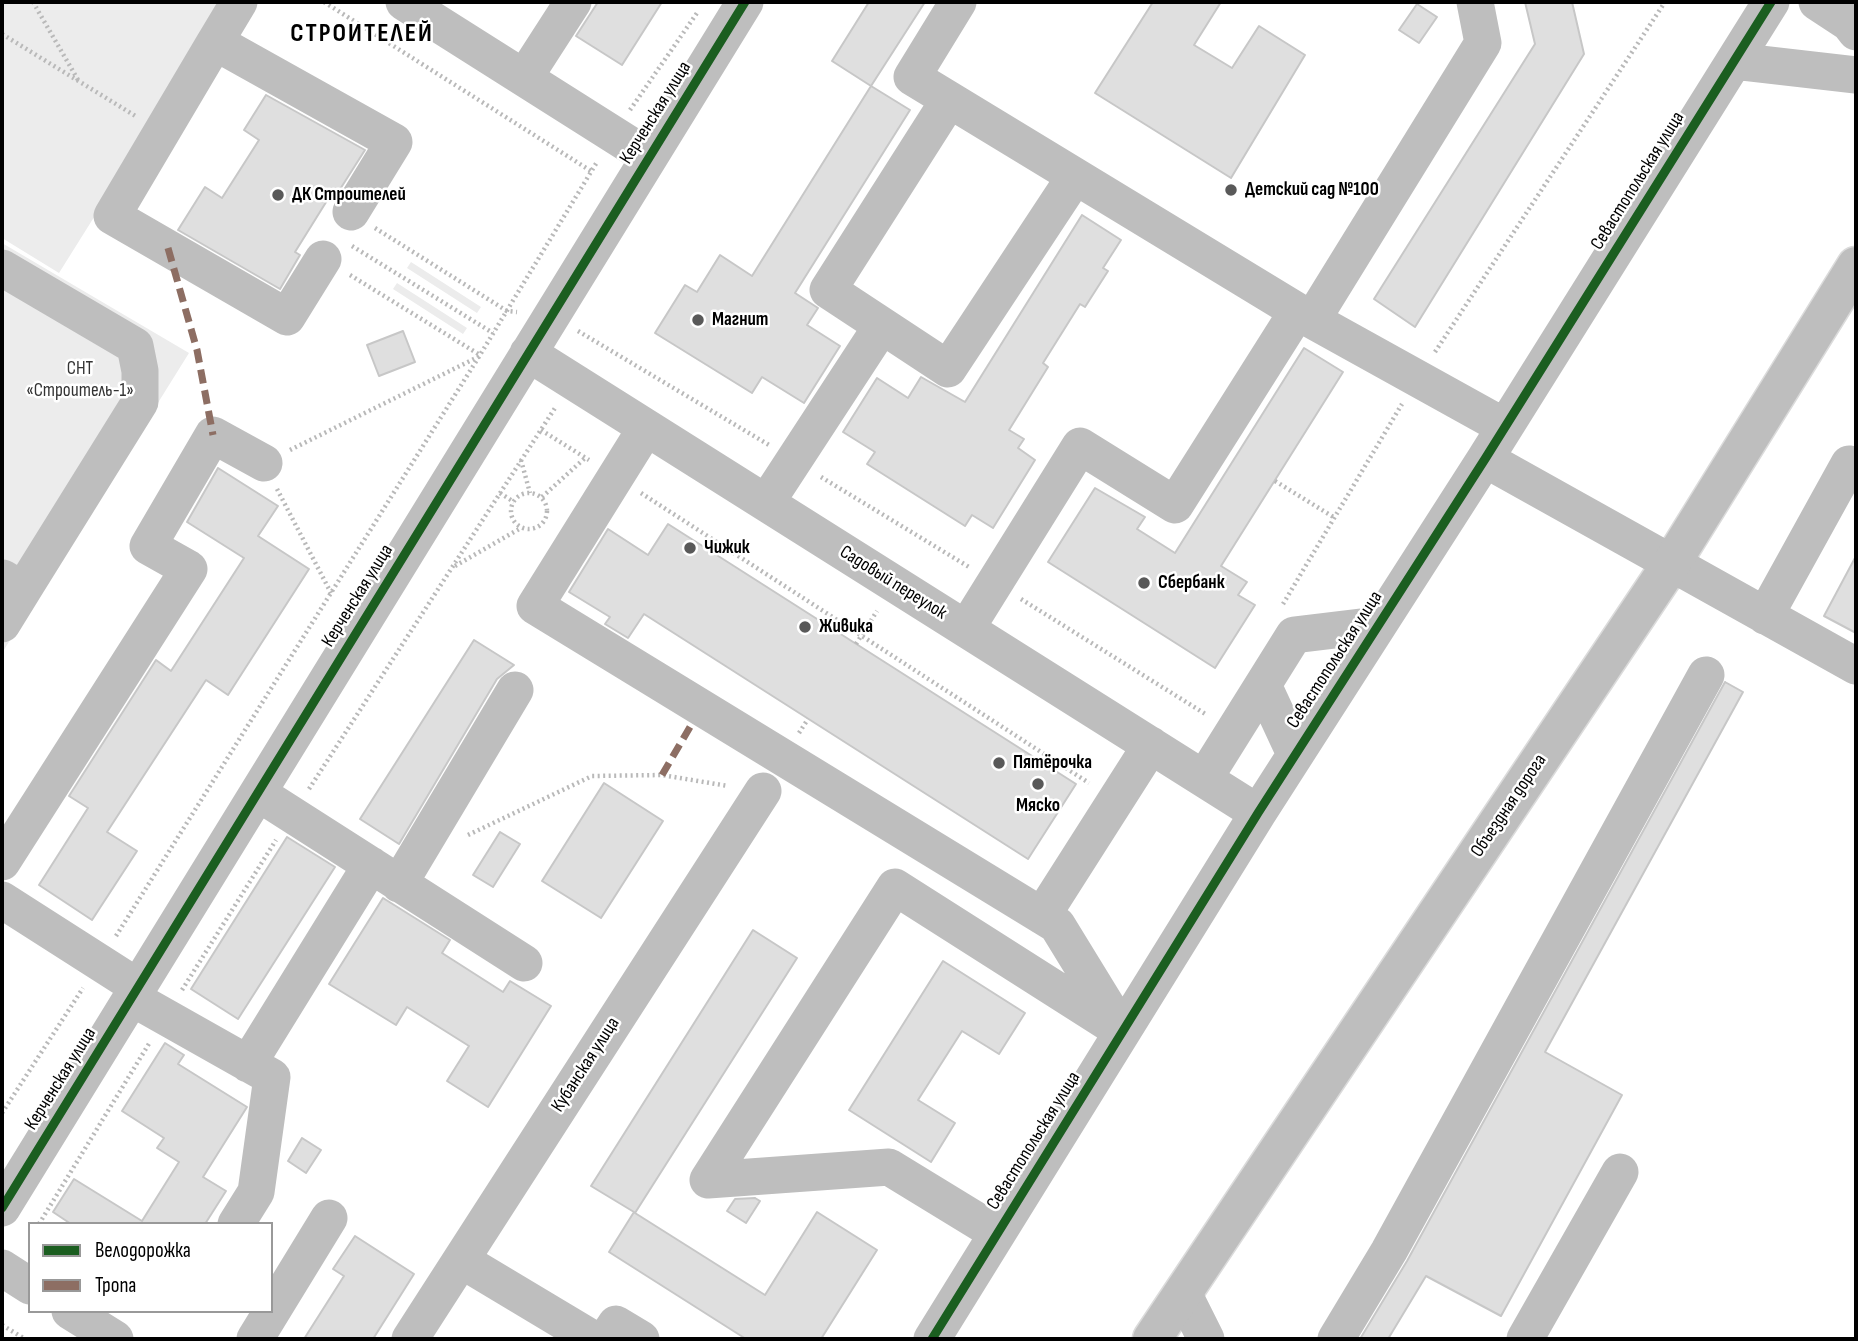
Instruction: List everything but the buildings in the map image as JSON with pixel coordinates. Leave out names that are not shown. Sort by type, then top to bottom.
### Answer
[{"type":"main road","name":"Объездная дорога","points":[[1152,1339],[1671,564],[1856,266]]},
{"type":"street","points":[[215,42],[394,142],[341,238],[287,317],[112,216],[161,132],[215,42],[239,2]]},
{"type":"street","points":[[524,78],[573,2]]},
{"type":"street","name":"Керченская улица","points":[[2,1208],[745,2]]},
{"type":"street","points":[[958,2],[912,77],[1074,178],[1305,316],[1505,427]]},
{"type":"street","points":[[966,629],[1080,446],[1175,505],[1305,316],[1483,43],[1475,2]]},
{"type":"street","name":"Севастопольская улица","points":[[932,1339],[1258,813],[1485,459],[1771,2]]},
{"type":"street","points":[[1817,2],[1849,23],[1856,32]]},
{"type":"street","points":[[414,5],[649,157]]},
{"type":"street","points":[[1734,61],[1856,75]]},
{"type":"street","points":[[950,100],[828,290],[881,327],[948,369],[1074,178]]},
{"type":"street","points":[[2,268],[135,346],[140,371],[140,402],[12,584],[2,624]]},
{"type":"street","points":[[765,502],[881,327]]},
{"type":"street","name":"Садовый переулок","points":[[528,353],[1258,813]]},
{"type":"street","points":[[646,428],[535,606],[1057,925],[1122,1031]]},
{"type":"street","points":[[2,862],[189,569],[148,546],[213,435],[264,464]]},
{"type":"street","points":[[1485,459],[1856,666]]},
{"type":"street","points":[[1765,616],[1849,464]]},
{"type":"street","points":[[1204,779],[1294,635],[1377,625]]},
{"type":"street","points":[[1336,1339],[1389,1251],[1706,675]]},
{"type":"street","points":[[1263,685],[1296,754]]},
{"type":"street","points":[[248,1064],[515,690]]},
{"type":"street","points":[[1042,916],[1152,745]]},
{"type":"street","name":"Кубанская улица","points":[[410,1339],[763,791]]},
{"type":"street","points":[[258,793],[524,963]]},
{"type":"street","points":[[997,1233],[890,1167],[708,1180],[895,887],[1122,1031]]},
{"type":"street","points":[[2,900],[99,963],[166,1017],[272,1077],[256,1192],[237,1222]]},
{"type":"street","points":[[1525,1339],[1620,1172]]},
{"type":"street","points":[[273,1310],[329,1218]]},
{"type":"street","points":[[461,1260],[593,1339]]},
{"type":"street","points":[[2,1268],[28,1285]]},
{"type":"street","points":[[1182,1293],[1206,1339]]},
{"type":"street","points":[[73,1313],[115,1339]]},
{"type":"street","points":[[255,1339],[271,1313]]},
{"type":"street","points":[[606,1339],[616,1324],[641,1339]]},
{"type":"path","points":[[33,2],[80,83]]},
{"type":"path","points":[[324,2],[591,171]]},
{"type":"path","points":[[2,34],[161,132]]},
{"type":"path","points":[[341,238],[507,311],[551,316],[793,460],[1215,720]]},
{"type":"path","points":[[341,238],[494,333]]},
{"type":"path","points":[[341,238],[480,355]]},
{"type":"path","points":[[2,1113],[99,963],[507,311]]},
{"type":"path","points":[[40,1222],[292,815],[597,343]]},
{"type":"path","points":[[331,593],[264,464],[480,355]]},
{"type":"path","points":[[541,430],[586,458],[542,497]]},
{"type":"path","points":[[521,460],[530,493]]},
{"type":"path","points":[[615,477],[1116,801]]},
{"type":"path","points":[[1275,481],[1335,518]]},
{"type":"path","points":[[500,493],[514,502]]},
{"type":"path","points":[[521,528],[511,513],[517,497],[530,493],[542,497]]},
{"type":"path","points":[[451,568],[521,528],[538,528],[548,513],[542,497]]},
{"type":"path","points":[[856,644],[894,583]]},
{"type":"path","points":[[464,837],[487,823],[592,776],[662,775],[763,791]]},
{"type":"path","points":[[2,1325],[25,1339]]},
{"type":"green space","points":[[2,2],[229,2],[59,273],[2,238]]},
{"type":"green space","name":"СНТ «Строитель-1»","points":[[2,243],[189,353],[2,653]]},
{"type":"green space","points":[[411,262],[481,307],[477,313],[407,268]]},
{"type":"green space","points":[[397,283],[467,328],[463,334],[393,289]]},
{"type":"marked path","points":[[168,248],[197,350],[213,435]]},
{"type":"marked path","points":[[662,775],[690,727]]},
{"type":"cycle path","points":[[2,1208],[745,2]]},
{"type":"cycle path","points":[[932,1339],[1258,813],[1485,459],[1771,2]]},
{"type":"place","name":"Детский сад №100","points":[[1231,190]]},
{"type":"place","name":"ДК Строителей","points":[[278,195]]},
{"type":"place","name":"Магнит","points":[[698,320]]},
{"type":"place","name":"Чижик","points":[[690,548]]},
{"type":"place","name":"Сбербанк","points":[[1144,583]]},
{"type":"place","name":"Живика","points":[[805,627]]},
{"type":"place","name":"Пятёрочка","points":[[999,763]]},
{"type":"place","name":"Мяско","points":[[1038,784]]},
{"type":"district","name":"СТРОИТЕЛЕЙ","points":[[362,34]]}]
